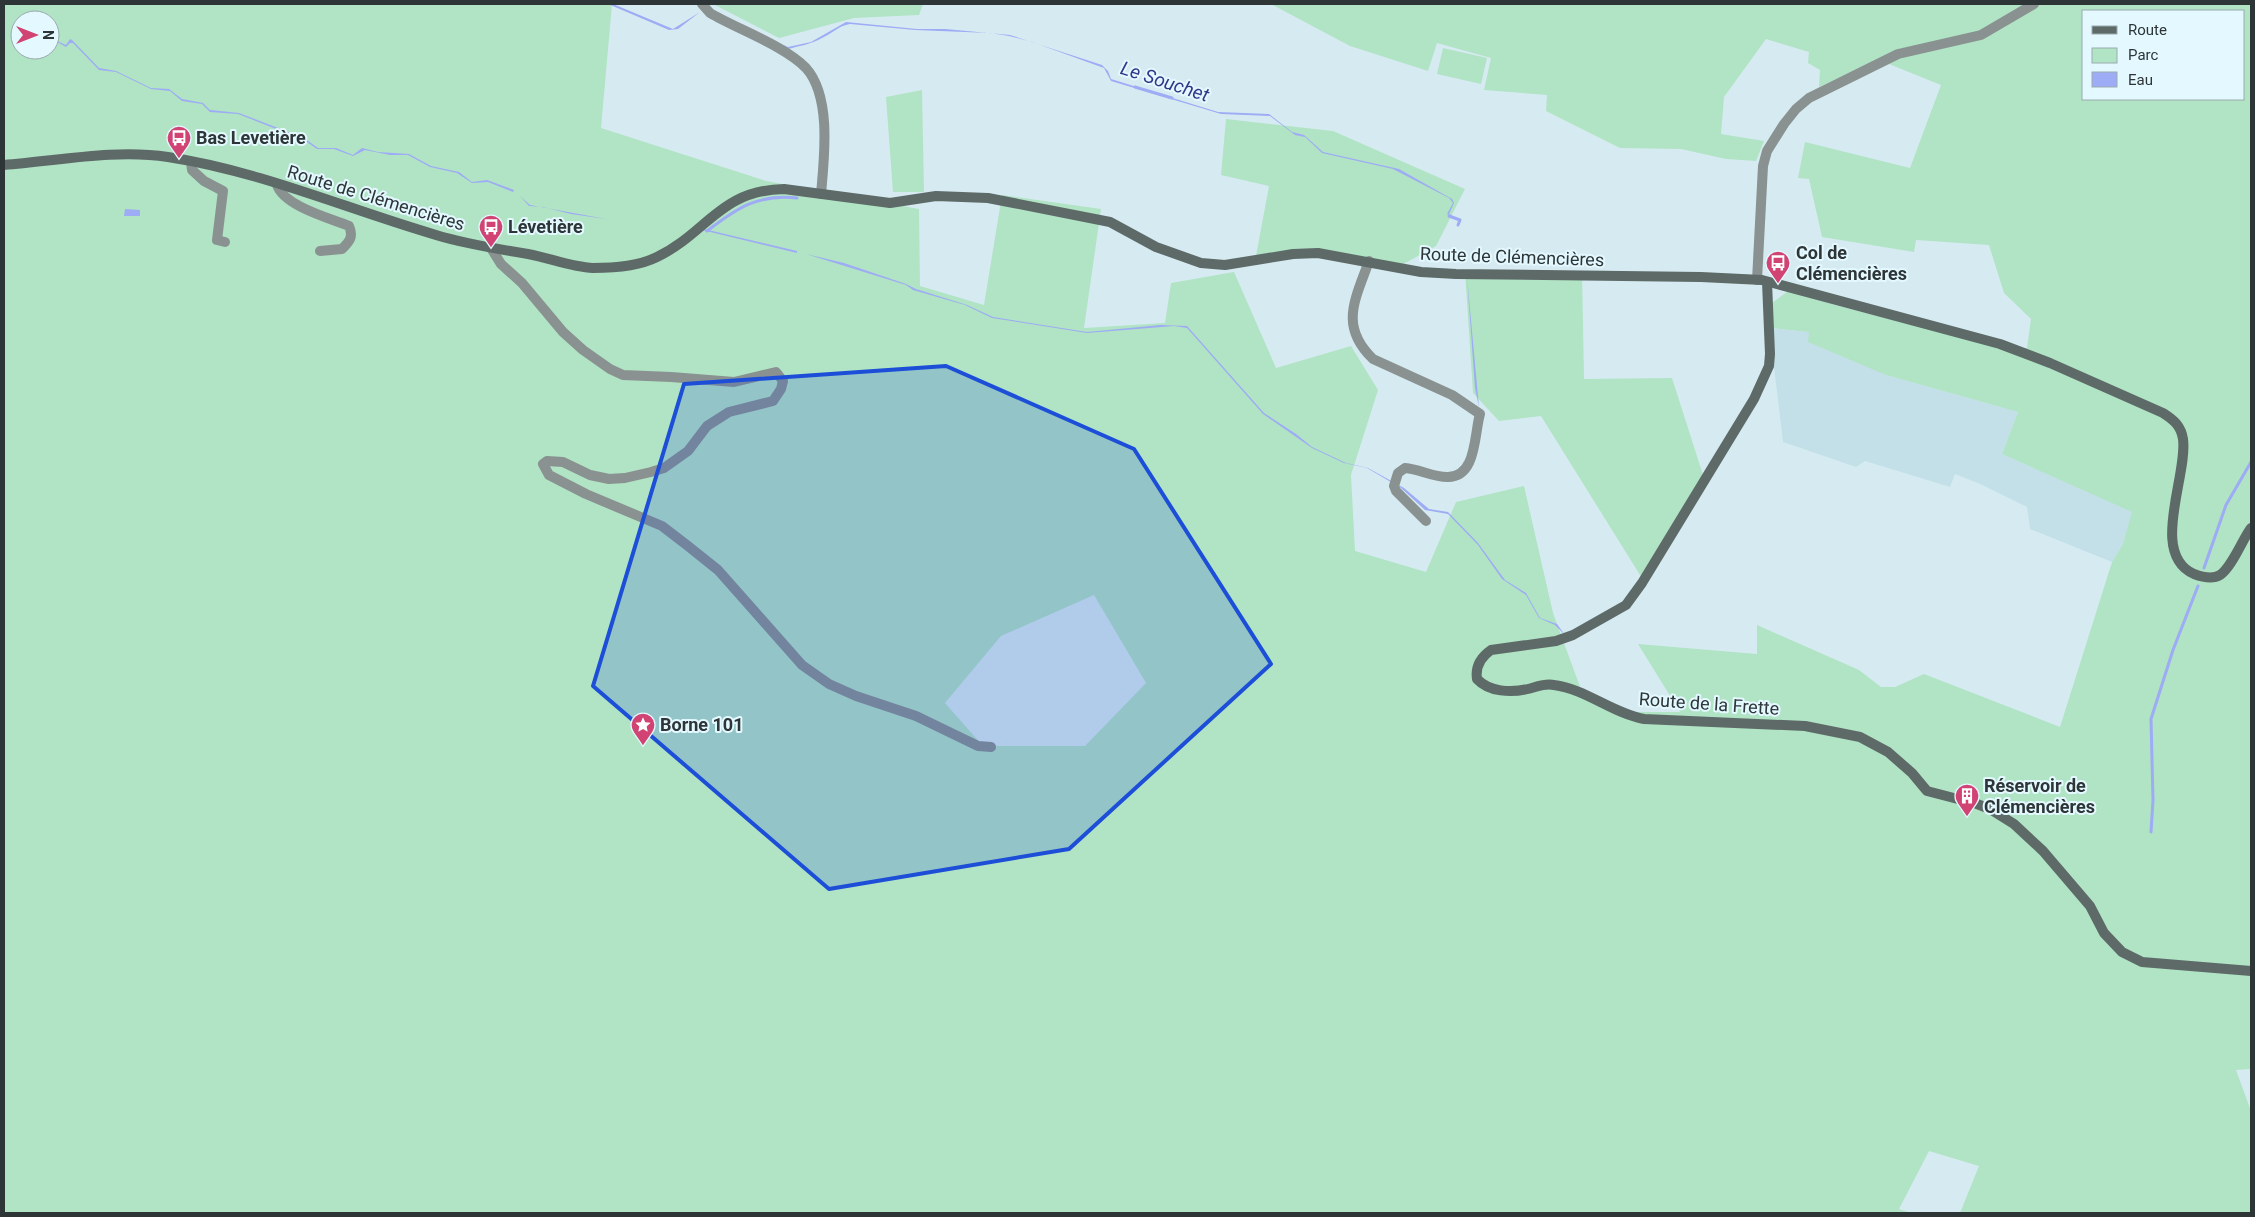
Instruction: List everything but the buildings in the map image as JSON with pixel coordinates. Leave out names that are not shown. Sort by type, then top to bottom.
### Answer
[{"type":"street","points":[[702,4],[710,13],[779,50],[807,69],[819,94],[823,113],[825,163],[821,194]]},
{"type":"street","points":[[1762,281],[1763,166],[1767,151],[1796,109],[1810,98],[1831,86],[1898,54],[1981,35],[2034,4]]},
{"type":"street","name":"Route de Clémencières","points":[[4,165],[134,154],[191,162],[277,185],[434,235],[593,268],[625,265],[655,258],[671,249],[729,203],[753,192],[767,189],[784,189],[890,203],[936,196],[988,198],[1096,217],[1110,222],[1172,254],[1201,263],[1234,264],[1306,253],[1334,255],[1421,272],[1701,277],[1762,281],[2000,344],[2050,363],[2163,413],[2173,420],[2182,433],[2183,451],[2172,534],[2176,556],[2184,569],[2201,577],[2210,578],[2219,575],[2227,567],[2251,528]]},
{"type":"street","points":[[191,162],[192,170],[204,181],[223,191],[217,240],[225,242]]},
{"type":"street","points":[[277,185],[280,194],[294,203],[349,226],[352,232],[350,241],[342,249],[320,251]]},
{"type":"street","points":[[491,248],[502,264],[522,283],[563,332],[583,350],[610,369],[623,375],[671,376],[734,382],[776,372],[783,381],[781,389],[774,400],[729,412],[707,426],[688,451],[664,468],[625,478],[609,479],[590,475],[563,462],[547,461],[543,464],[549,475],[586,494],[662,526],[669,531],[718,570],[802,664],[829,684],[856,696],[916,716],[978,746],[991,747]]},
{"type":"street","points":[[502,264],[509,252]]},
{"type":"street","points":[[1369,261],[1352,309],[1356,339],[1373,359],[1452,395],[1480,414],[1470,462],[1460,473],[1446,477],[1405,468],[1398,473],[1394,486],[1396,491],[1426,521]]},
{"type":"street","name":"Route de la Frette","points":[[1762,281],[1770,354],[1764,376],[1754,399],[1642,583],[1626,605],[1573,635],[1556,641],[1491,650],[1482,657],[1478,664],[1477,679],[1481,683],[1501,690],[1512,691],[1527,690],[1542,684],[1554,685],[1588,696],[1633,717],[1644,719],[1805,726],[1860,737],[1888,752],[1912,773],[1927,791],[1978,804],[2014,824],[2043,851],[2090,906],[2104,933],[2122,952],[2142,962],[2251,970]]},
{"type":"highlighted area","points":[[946,366],[1134,449],[1271,664],[1069,849],[829,889],[593,686],[684,384]]},
{"type":"shaded area","points":[[1772,328],[1809,332],[1886,375],[2018,412],[2002,454],[2133,512],[2123,544],[2112,562],[2030,529],[2027,507],[1955,474],[1950,487],[1865,461],[1856,467],[1783,442],[1773,359]]},
{"type":"green space","points":[[4,4],[612,4],[601,128],[766,181],[919,209],[920,286],[984,305],[1002,195],[1101,209],[1084,328],[1165,323],[1171,283],[1234,272],[1276,368],[1351,346],[1378,390],[1351,475],[1355,551],[1426,572],[1456,502],[1524,486],[1553,613],[1583,695],[1634,712],[1680,712],[1638,644],[1757,654],[1757,625],[1859,670],[1881,687],[1895,687],[1924,674],[2060,727],[2112,562],[2123,544],[2132,512],[2002,454],[2018,412],[1886,375],[1808,342],[1809,332],[1772,328],[1768,306],[1788,291],[2014,351],[2027,348],[2031,319],[2004,293],[1989,245],[1916,240],[1914,252],[1822,237],[1809,179],[1798,178],[1805,142],[1910,168],[1941,85],[1879,60],[1819,87],[1820,70],[1808,63],[1809,52],[1766,39],[1724,97],[1721,134],[1764,141],[1756,161],[1726,159],[1681,149],[1620,148],[1546,111],[1547,95],[1484,90],[1491,58],[1437,43],[1428,71],[1350,46],[1271,4],[2251,4],[2251,1069],[2236,1070],[2251,1111],[2251,1213],[1960,1213],[1979,1166],[1929,1151],[1899,1209],[1911,1213],[4,1213]],"holes":[[[1094,595],[1146,683],[1085,746],[983,746],[945,703],[1001,636]]]},
{"type":"green space","points":[[713,4],[923,4],[919,15],[854,18],[779,38]]},
{"type":"green space","points":[[1443,48],[1487,58],[1481,84],[1437,74]]},
{"type":"green space","points":[[922,90],[924,192],[893,192],[886,97]]},
{"type":"green space","points":[[1226,119],[1333,131],[1465,189],[1436,246],[1400,266],[1371,259],[1256,256],[1269,186],[1221,175]]},
{"type":"green space","points":[[1465,271],[1582,272],[1584,379],[1672,378],[1703,475],[1645,583],[1541,416],[1499,421],[1473,393]]},
{"type":"water","points":[[608,4],[613,4],[673,29],[700,12],[678,29],[669,30]]},
{"type":"water","points":[[846,22],[987,33],[915,30],[850,24],[842,26],[826,36],[805,45],[788,49],[777,42],[788,47],[811,42]]},
{"type":"water","points":[[992,33],[1010,35],[1029,41],[1009,36]]},
{"type":"water","points":[[70,39],[99,68],[116,71],[151,88],[169,89],[182,99],[203,103],[210,110],[239,113],[304,138],[318,148],[336,148],[353,155],[362,148],[378,152],[409,154],[431,166],[459,172],[472,182],[487,180],[514,190],[513,192],[488,182],[472,183],[457,173],[430,167],[408,155],[390,155],[365,150],[353,156],[334,149],[317,149],[304,140],[238,114],[210,112],[202,104],[182,101],[170,91],[151,89],[116,72],[99,70],[73,43],[66,47],[60,42],[66,45]]},
{"type":"water","points":[[1037,44],[1102,65],[1108,71],[1111,79],[1218,112],[1269,114],[1292,132],[1304,135],[1323,152],[1399,169],[1452,199],[1454,203],[1449,214],[1453,216],[1447,214],[1453,203],[1449,198],[1393,169],[1322,153],[1305,137],[1295,135],[1270,116],[1221,114],[1111,81],[1104,68]]},
{"type":"water","points":[[549,208],[606,219],[571,214]]},
{"type":"water","points":[[125,209],[140,210],[140,216],[124,216]]},
{"type":"water","points":[[702,230],[797,251],[797,253]]},
{"type":"water","points":[[806,254],[844,263],[967,305],[993,317],[1087,332],[1161,325],[1187,326],[1264,413],[1312,447],[1346,463],[1368,468],[1404,488],[1429,509],[1448,512],[1478,543],[1505,580],[1526,593],[1540,618],[1557,624],[1565,635],[1555,625],[1539,618],[1526,595],[1502,579],[1478,545],[1448,514],[1425,510],[1401,488],[1367,468],[1344,463],[1312,448],[1263,414],[1187,328],[1174,326],[1087,333],[992,318],[965,305],[913,290],[906,285]]},
{"type":"water","points":[[1467,277],[1479,407],[1475,388]]},
{"type":"waterway","name":"Le Souchet","points":[[1135,87],[1172,98]]},
{"type":"waterway","points":[[707,231],[748,204],[770,198],[797,198]]},
{"type":"waterway","name":"Le Souchet","points":[[1449,216],[1460,220],[1458,225]]},
{"type":"waterway","points":[[2204,568],[2226,505],[2251,462]]},
{"type":"waterway","points":[[2151,832],[2153,800],[2151,719],[2173,650],[2198,586]]},
{"type":"place","name":"Bas Levetière","points":[[179,159]]},
{"type":"place","name":"Lévetière","points":[[491,248]]},
{"type":"place","name":"Col de Clémencières","points":[[1778,284]]},
{"type":"place","name":"Borne 101","points":[[643,746]]},
{"type":"place","name":"Réservoir de Clémencières","points":[[1967,817]]}]
